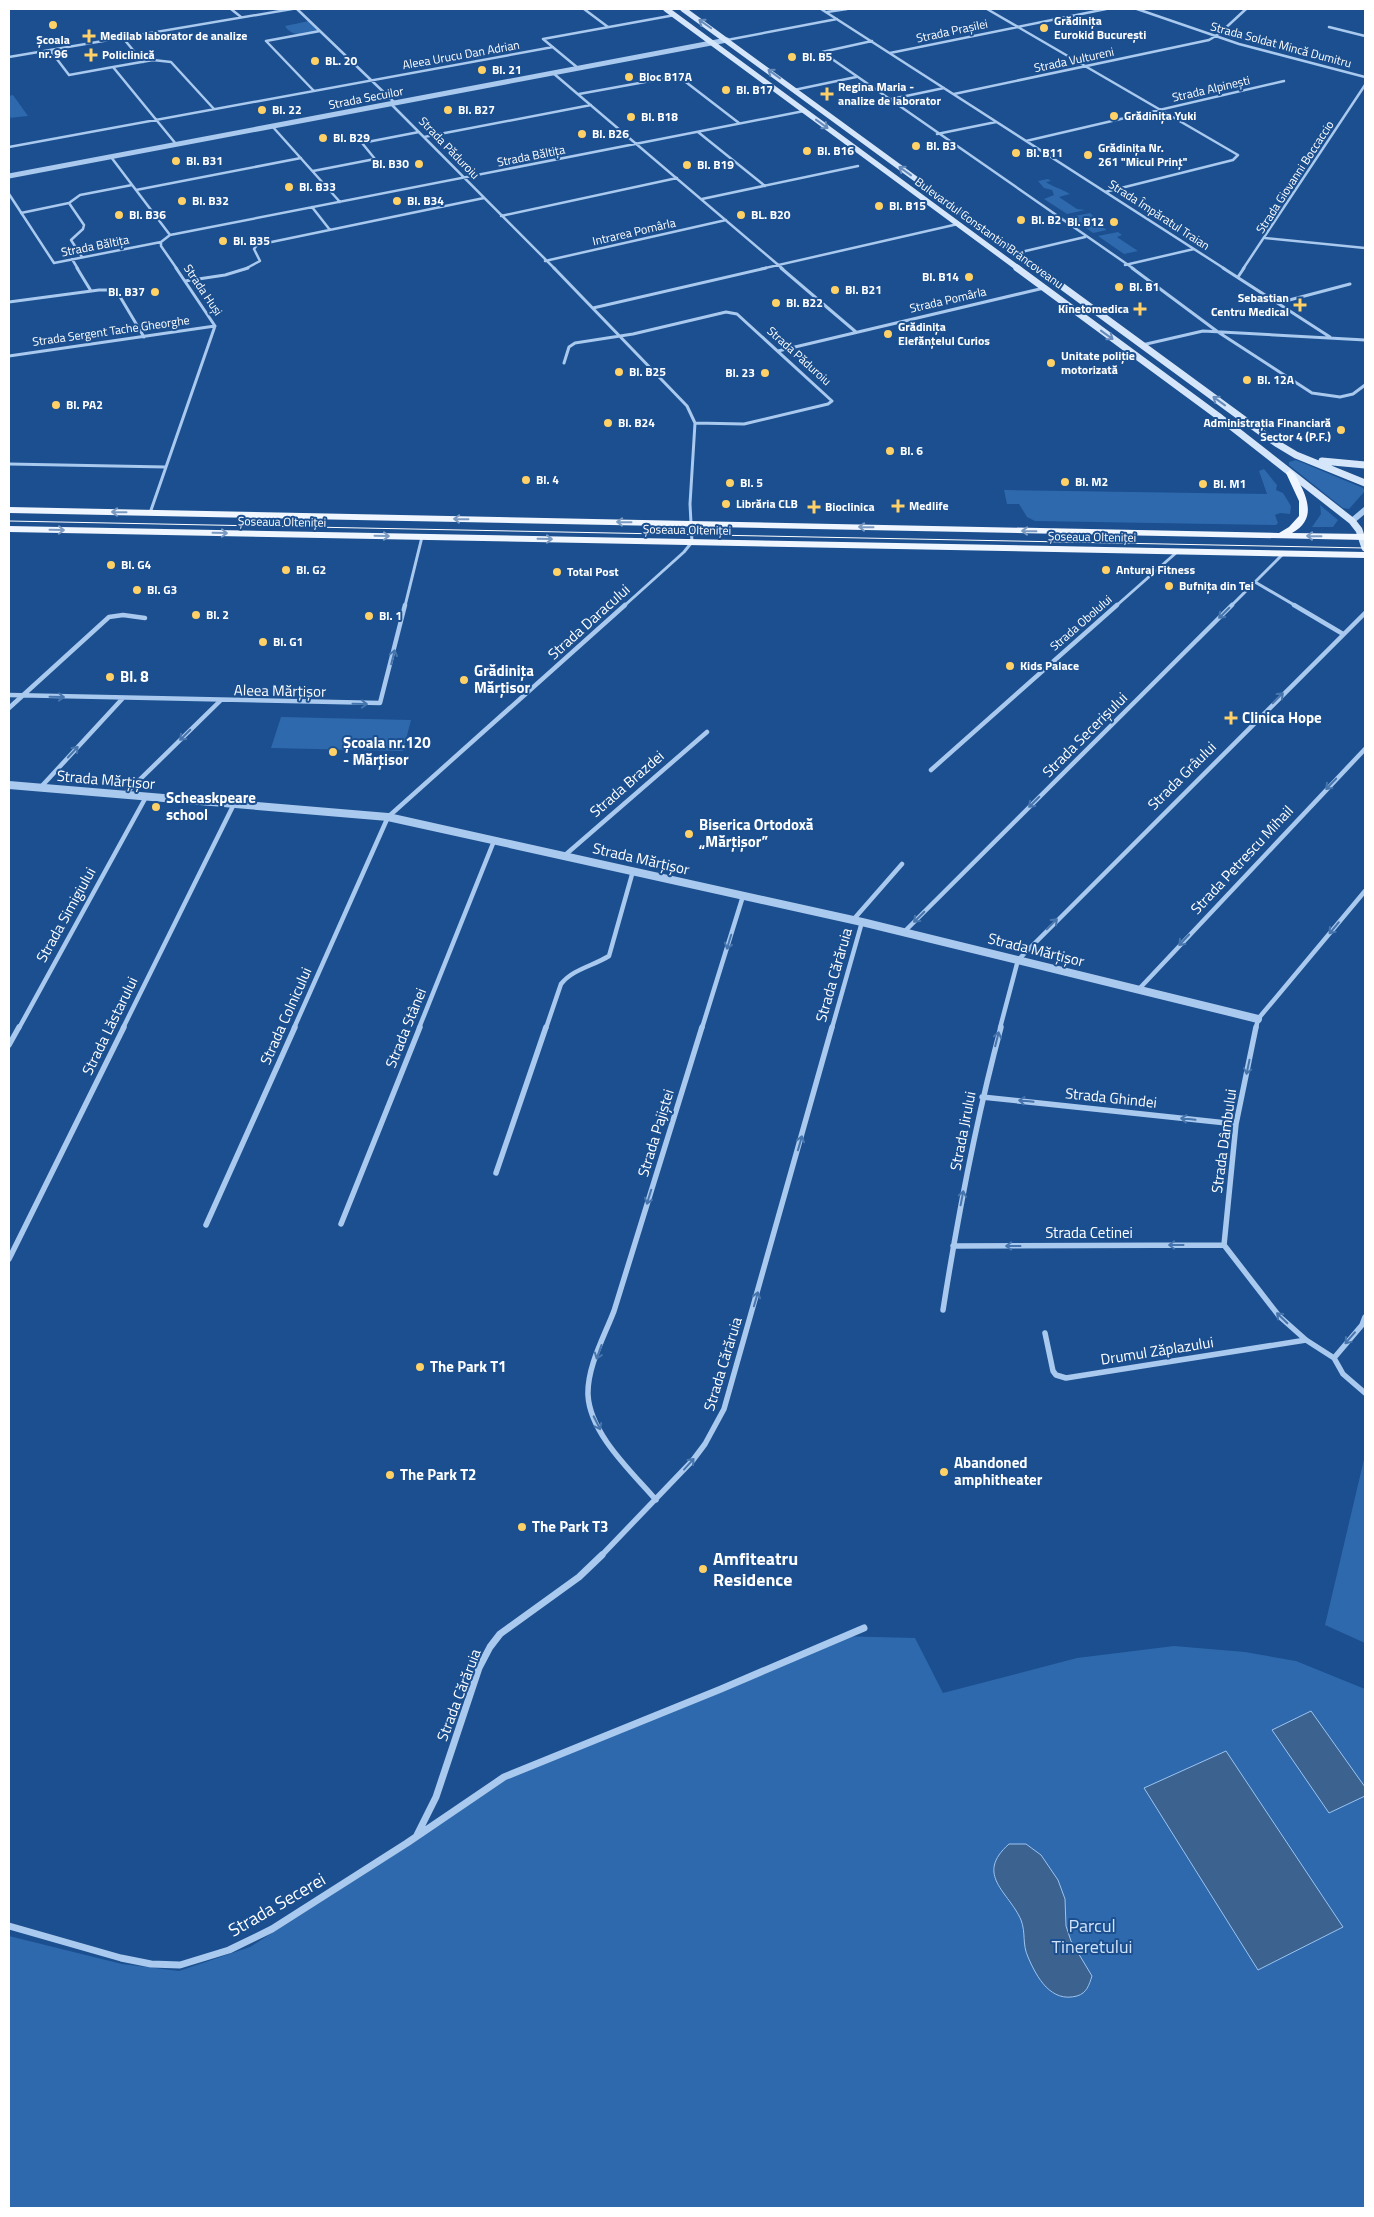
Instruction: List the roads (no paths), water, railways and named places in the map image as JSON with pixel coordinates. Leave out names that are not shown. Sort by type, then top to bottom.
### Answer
[{"type":"main road","name":"Bulevardul Constantin Brâncoveanu","points":[[666,9],[1218,416],[1352,521],[1364,537]]},
{"type":"main road","name":"Bulevardul Constantin Brâncoveanu","points":[[683,9],[1258,430],[1296,455],[1365,483]]},
{"type":"main road","points":[[1296,455],[1332,463],[1365,465]]},
{"type":"main road","points":[[1280,536],[1296,528],[1304,516],[1305,510],[1303,498],[1290,473]]},
{"type":"main road","name":"Șoseaua Olteniței","points":[[9,510],[1364,537]]},
{"type":"main road","name":"Șoseaua Olteniței","points":[[9,529],[1365,555]]},
{"type":"main road","points":[[1364,537],[1365,548]]},
{"type":"street","points":[[231,9],[241,17]]},
{"type":"street","points":[[9,57],[292,9]]},
{"type":"street","points":[[297,9],[393,103]]},
{"type":"street","points":[[584,9],[608,28]]},
{"type":"street","name":"Strada Împăratul Traian","points":[[821,9],[1330,338]]},
{"type":"street","points":[[827,12],[847,9]]},
{"type":"street","points":[[987,9],[1160,109],[1236,154],[1238,157],[1105,192]]},
{"type":"street","name":"Strada Prașilei","points":[[890,53],[1106,9]]},
{"type":"street","name":"Strada Soldat Mincă Dumitru","points":[[1137,9],[1215,37],[1365,76]]},
{"type":"street","name":"Strada Vultureni","points":[[954,94],[1215,37],[1246,9]]},
{"type":"street","points":[[578,68],[543,39],[675,15]]},
{"type":"street","points":[[727,40],[837,19]]},
{"type":"street","points":[[1329,27],[1365,36]]},
{"type":"street","points":[[314,91],[266,41],[320,31]]},
{"type":"street","points":[[123,38],[143,62]]},
{"type":"street","name":"Strada Secuilor","points":[[9,176],[727,40]]},
{"type":"street","points":[[872,41],[822,52],[887,100],[1126,265],[1218,332],[1312,393],[1343,397],[1357,393],[1365,385]]},
{"type":"street","name":"Aleea Urucu Dan Adrian","points":[[9,146],[553,47]]},
{"type":"street","points":[[50,50],[69,75],[143,62],[162,60],[171,62],[214,109]]},
{"type":"street","points":[[113,67],[176,144]]},
{"type":"street","points":[[553,73],[856,332]]},
{"type":"street","points":[[578,94],[678,76],[739,124]]},
{"type":"street","points":[[794,90],[856,78]]},
{"type":"street","name":"Strada Alpinești","points":[[1026,140],[1284,81]]},
{"type":"street","name":"Strada Giovanni Boccaccio","points":[[1238,277],[1365,85]]},
{"type":"street","points":[[887,100],[944,88]]},
{"type":"street","name":"Strada Păduroiu","points":[[393,103],[418,132],[683,401],[695,423],[744,424],[828,404],[832,401],[737,314],[732,312],[634,334],[620,335]]},
{"type":"street","points":[[424,137],[591,105]]},
{"type":"street","name":"Strada Băltița","points":[[170,235],[804,111]]},
{"type":"street","points":[[937,134],[996,122]]},
{"type":"street","points":[[272,126],[340,202]]},
{"type":"street","points":[[312,171],[375,159],[362,143],[418,132]]},
{"type":"street","points":[[698,132],[765,186]]},
{"type":"street","points":[[111,156],[170,235],[161,242]]},
{"type":"street","points":[[136,190],[301,158]]},
{"type":"street","points":[[702,199],[858,166]]},
{"type":"street","points":[[501,216],[677,178]]},
{"type":"street","points":[[21,212],[70,203],[80,195],[132,185]]},
{"type":"street","name":"Strada Băltița","points":[[9,194],[54,263],[161,242]]},
{"type":"street","points":[[185,281],[240,270],[258,264],[260,261],[254,249],[257,245],[484,198]]},
{"type":"street","points":[[70,203],[84,225],[83,229],[71,240],[82,257]]},
{"type":"street","points":[[312,208],[330,230]]},
{"type":"street","name":"Intrarea Pomârla","points":[[546,261],[726,220]]},
{"type":"street","points":[[593,308],[958,224]]},
{"type":"street","points":[[1017,253],[1085,237]]},
{"type":"street","points":[[1265,238],[1365,248]]},
{"type":"street","name":"Strada Huși","points":[[150,513],[215,326],[161,246],[161,242]]},
{"type":"street","points":[[1126,265],[1194,249]]},
{"type":"street","points":[[72,259],[91,291]]},
{"type":"street","points":[[1278,303],[1350,284]]},
{"type":"street","name":"Strada Pomârla","points":[[778,351],[1044,288]]},
{"type":"street","points":[[9,302],[110,289],[119,292],[144,337]]},
{"type":"street","name":"Strada Sergent Tache Gheorghe","points":[[9,356],[215,326]]},
{"type":"street","points":[[1142,345],[1191,332],[1365,340]]},
{"type":"street","points":[[564,363],[570,345],[620,335]]},
{"type":"street","points":[[692,542],[690,524],[695,423]]},
{"type":"street","points":[[9,464],[166,467]]},
{"type":"street","points":[[1352,521],[1365,510]]},
{"type":"street","name":"Aleea Mărțișor","points":[[9,695],[380,703],[422,537]]},
{"type":"street","name":"Strada Daracului","points":[[388,817],[684,552],[692,542]]},
{"type":"street","name":"Strada Obolului","points":[[931,770],[1177,552]]},
{"type":"street","name":"Strada Secerișului","points":[[904,932],[1283,554]]},
{"type":"street","points":[[1254,582],[1343,634]]},
{"type":"street","name":"Strada Grâului","points":[[1018,960],[1365,613]]},
{"type":"street","points":[[9,708],[109,617],[123,614],[144,618]]},
{"type":"street","points":[[39,788],[123,698]]},
{"type":"street","points":[[124,795],[220,701]]},
{"type":"street","name":"Strada Brazdei","points":[[564,856],[707,732]]},
{"type":"street","name":"Strada Petrescu Mihail","points":[[1139,989],[1365,749]]},
{"type":"street","name":"Strada Mărțișor","points":[[9,785],[388,817],[862,922],[1258,1019]]},
{"type":"street","name":"Strada Simigiului","points":[[9,1045],[146,797]]},
{"type":"street","name":"Strada Lăstarului","points":[[9,1259],[234,804]]},
{"type":"street","name":"Strada Colnicului","points":[[206,1225],[388,817]]},
{"type":"street","name":"Strada Stânei","points":[[341,1224],[494,841]]},
{"type":"street","points":[[853,920],[902,864]]},
{"type":"street","points":[[496,1174],[561,984],[567,974],[598,964],[609,956],[633,871]]},
{"type":"street","name":"Strada Dâmbului","points":[[1224,1245],[1236,1124],[1258,1019],[1365,891]]},
{"type":"street","name":"Strada Pajiștei","points":[[656,1500],[605,1438],[595,1420],[588,1396],[590,1376],[614,1311],[744,896]]},
{"type":"street","name":"Strada Cărăruia","points":[[416,1837],[436,1796],[479,1668],[490,1647],[500,1634],[515,1622],[549,1600],[579,1577],[656,1500],[705,1444],[724,1409],[862,922]]},
{"type":"street","name":"Strada Jirului","points":[[943,1310],[953,1246],[982,1097],[1018,960]]},
{"type":"street","name":"Strada Ghindei","points":[[982,1097],[1236,1124]]},
{"type":"street","points":[[1224,1245],[1279,1316],[1306,1340],[1334,1358],[1343,1374],[1365,1393]]},
{"type":"street","name":"Strada Cetinei","points":[[953,1246],[1224,1245]]},
{"type":"street","points":[[1334,1358],[1362,1325],[1365,1318]]},
{"type":"street","name":"Drumul Zăplazului","points":[[1045,1333],[1054,1371],[1056,1375],[1066,1378],[1306,1340]]},
{"type":"street","name":"Strada Secerei","points":[[9,1926],[121,1958],[151,1964],[187,1963],[228,1950],[272,1929],[416,1837],[504,1777],[721,1689],[864,1628]]},
{"type":"tram line","points":[[9,521],[1365,548]]},
{"type":"place","name":"Școala nr. 96","points":[[53,25]]},
{"type":"place","name":"Grădinița Eurokid București","points":[[1044,28]]},
{"type":"place","name":"Medilab laborator de analize","points":[[89,36]]},
{"type":"place","name":"Policlinică","points":[[91,55]]},
{"type":"place","name":"Bl. B5","points":[[792,57]]},
{"type":"place","name":"BL. 20","points":[[315,61]]},
{"type":"place","name":"Bl. 21","points":[[482,70]]},
{"type":"place","name":"Bloc B17A","points":[[629,77]]},
{"type":"place","name":"Bl. B17","points":[[726,90]]},
{"type":"place","name":"Regina Maria - analize de laborator","points":[[827,94]]},
{"type":"place","name":"Bl. 22","points":[[262,110]]},
{"type":"place","name":"Bl. B27","points":[[448,110]]},
{"type":"place","name":"Grădinița Yuki","points":[[1114,116]]},
{"type":"place","name":"Bl. B18","points":[[631,117]]},
{"type":"place","name":"Bl. B26","points":[[582,134]]},
{"type":"place","name":"Bl. B29","points":[[323,138]]},
{"type":"place","name":"Bl. B3","points":[[916,146]]},
{"type":"place","name":"Bl. B16","points":[[807,151]]},
{"type":"place","name":"Bl. B11","points":[[1016,153]]},
{"type":"place","name":"Grădinița Nr. 261 \"Micul Prinț\"","points":[[1088,155]]},
{"type":"place","name":"Bl. B31","points":[[176,161]]},
{"type":"place","name":"Bl. B30","points":[[419,164]]},
{"type":"place","name":"Bl. B19","points":[[687,165]]},
{"type":"place","name":"Bl. B33","points":[[289,187]]},
{"type":"place","name":"Bl. B32","points":[[182,201]]},
{"type":"place","name":"Bl. B34","points":[[397,201]]},
{"type":"place","name":"Bl. B15","points":[[879,206]]},
{"type":"place","name":"Bl. B36","points":[[119,215]]},
{"type":"place","name":"BL. B20","points":[[741,215]]},
{"type":"place","name":"Bl. B2","points":[[1021,220]]},
{"type":"place","name":"Bl. B12","points":[[1114,222]]},
{"type":"place","name":"Bl. B35","points":[[223,241]]},
{"type":"place","name":"Bl. B14","points":[[969,277]]},
{"type":"place","name":"Bl. B1","points":[[1119,287]]},
{"type":"place","name":"Bl. B21","points":[[835,290]]},
{"type":"place","name":"Bl. B37","points":[[155,292]]},
{"type":"place","name":"Bl. B22","points":[[776,303]]},
{"type":"place","name":"Sebastian Centru Medical","points":[[1300,305]]},
{"type":"place","name":"Kinetomedica","points":[[1140,309]]},
{"type":"place","name":"Grădinița Elefănțelul Curios","points":[[888,334]]},
{"type":"place","name":"Unitate poliție motorizată","points":[[1051,363]]},
{"type":"place","name":"Bl. B25","points":[[619,372]]},
{"type":"place","name":"Bl. 23","points":[[765,373]]},
{"type":"place","name":"Bl. 12A","points":[[1247,380]]},
{"type":"place","name":"Bl. PA2","points":[[56,405]]},
{"type":"place","name":"Bl. B24","points":[[608,423]]},
{"type":"place","name":"Administrația Financiară Sector 4 (P.F.)","points":[[1341,430]]},
{"type":"place","name":"Bl. 6","points":[[890,451]]},
{"type":"place","name":"Bl. 4","points":[[526,480]]},
{"type":"place","name":"Bl. M2","points":[[1065,482]]},
{"type":"place","name":"Bl. 5","points":[[730,483]]},
{"type":"place","name":"Bl. M1","points":[[1203,484]]},
{"type":"place","name":"Librăria CLB","points":[[726,504]]},
{"type":"place","name":"Medlife","points":[[898,506]]},
{"type":"place","name":"Bioclinica","points":[[814,507]]},
{"type":"place","name":"Bl. G4","points":[[111,565]]},
{"type":"place","name":"Bl. G2","points":[[286,570]]},
{"type":"place","name":"Anturaj Fitness","points":[[1106,570]]},
{"type":"place","name":"Total Post","points":[[557,572]]},
{"type":"place","name":"Bufnița din Tei","points":[[1169,586]]},
{"type":"place","name":"Bl. G3","points":[[137,590]]},
{"type":"place","name":"Bl. 2","points":[[196,615]]},
{"type":"place","name":"Bl. 1","points":[[369,616]]},
{"type":"place","name":"Bl. G1","points":[[263,642]]},
{"type":"place","name":"Kids Palace","points":[[1010,666]]},
{"type":"place","name":"Bl. 8","points":[[110,677]]},
{"type":"place","name":"Grădinița Mărțisor","points":[[464,680]]},
{"type":"place","name":"Clinica Hope","points":[[1231,718]]},
{"type":"place","name":"Școala nr.120 - Mărțisor","points":[[333,752]]},
{"type":"place","name":"Scheaskpeare school","points":[[156,807]]},
{"type":"place","name":"Biserica Ortodoxă „Mărțișor”","points":[[689,834]]},
{"type":"place","name":"The Park T1","points":[[420,1367]]},
{"type":"place","name":"Abandoned amphitheater","points":[[944,1472]]},
{"type":"place","name":"The Park T2","points":[[390,1475]]},
{"type":"place","name":"The Park T3","points":[[522,1527]]},
{"type":"place","name":"Amfiteatru Residence","points":[[703,1569]]},
{"type":"park label","name":"Parcul Tineretului","points":[[1092,1936]]}]
